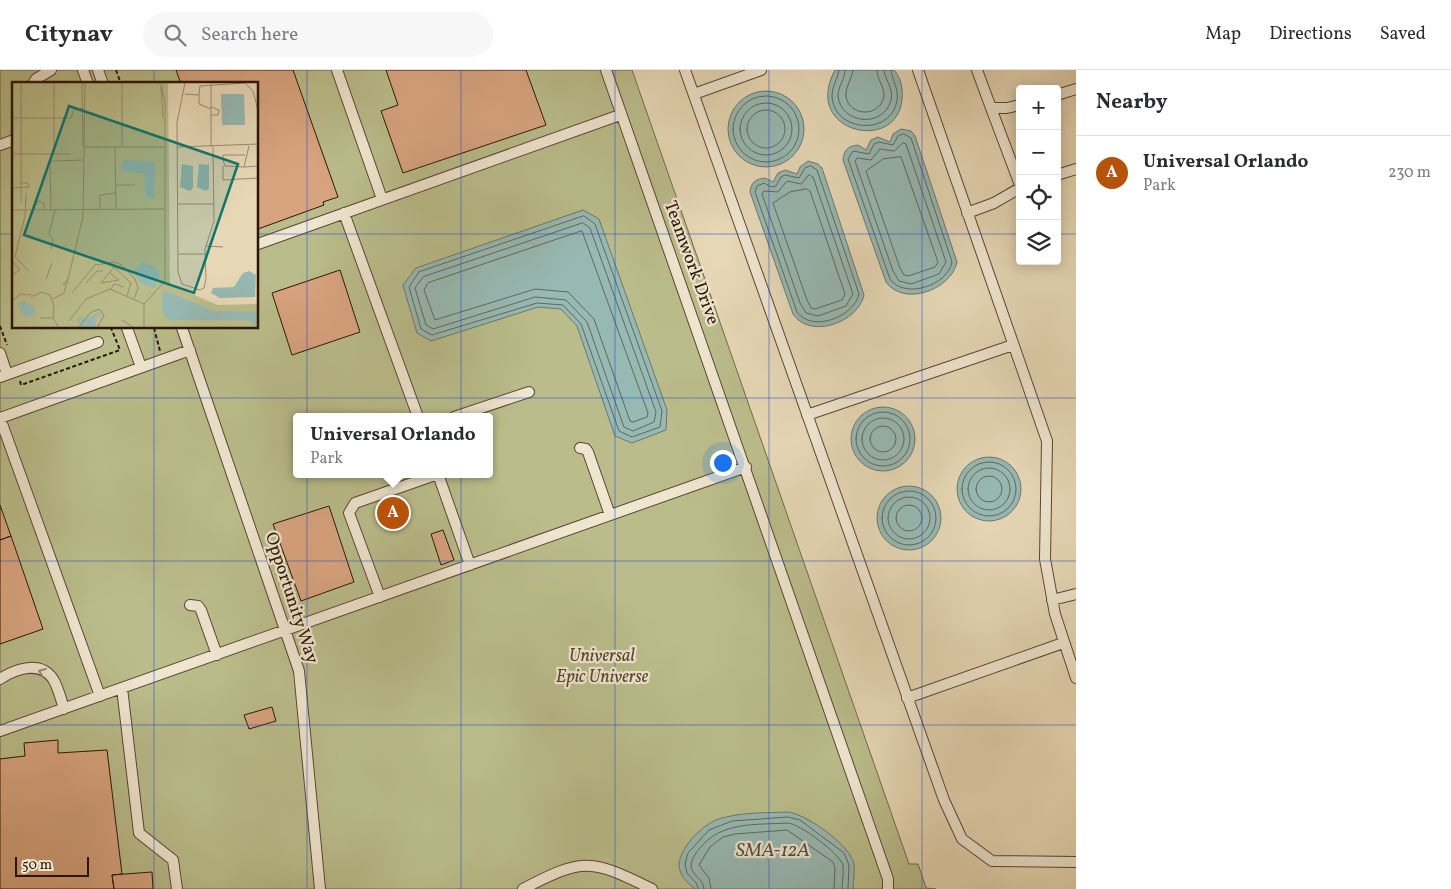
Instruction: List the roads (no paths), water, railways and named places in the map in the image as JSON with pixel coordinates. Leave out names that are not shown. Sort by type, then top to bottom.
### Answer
[{"type":"street","points":[[34,82],[51,70]]},
{"type":"street","points":[[83,70],[87,82]]},
{"type":"street","points":[[98,70],[102,82]]},
{"type":"street","points":[[338,70],[382,199]]},
{"type":"street","name":"Teamwork Drive","points":[[606,70],[620,115],[746,467],[888,879],[888,889]]},
{"type":"street","points":[[685,70],[907,698],[944,800],[962,839],[992,861],[1076,862]]},
{"type":"street","points":[[694,94],[761,70]]},
{"type":"street","points":[[918,70],[1048,441],[1045,559],[1052,600],[1063,643],[1076,678]]},
{"type":"street","points":[[977,70],[1016,176]]},
{"type":"street","points":[[1061,94],[1076,90]]},
{"type":"street","points":[[990,108],[1007,108],[1016,105]]},
{"type":"street","points":[[259,244],[620,115]]},
{"type":"street","points":[[0,145],[12,141]]},
{"type":"street","points":[[1061,174],[1076,169]]},
{"type":"street","points":[[967,213],[994,203],[1016,189]]},
{"type":"street","points":[[344,213],[417,413]]},
{"type":"street","points":[[126,329],[141,367]]},
{"type":"street","name":"Opportunity Way","points":[[182,329],[300,671],[320,889]]},
{"type":"street","points":[[0,353],[4,375],[98,342]]},
{"type":"street","points":[[807,414],[1013,345]]},
{"type":"street","points":[[100,696],[0,418],[190,350]]},
{"type":"street","points":[[466,413],[529,392]]},
{"type":"street","points":[[580,448],[586,449],[588,452],[610,515]]},
{"type":"street","points":[[0,732],[746,467]]},
{"type":"street","points":[[380,597],[349,513],[355,503],[427,478]]},
{"type":"street","points":[[439,478],[470,565]]},
{"type":"street","points":[[1052,600],[1076,594]]},
{"type":"street","points":[[190,605],[198,606],[201,610],[217,654]]},
{"type":"street","points":[[907,698],[1063,643]]},
{"type":"street","points":[[0,679],[9,673],[28,667],[48,672],[54,681],[64,709]]},
{"type":"street","points":[[122,688],[139,833],[173,860],[177,889]]},
{"type":"street","points":[[523,889],[561,870],[583,865],[612,869],[652,889]]},
{"type":"water","points":[[835,70],[894,70],[900,80],[902,91],[902,99],[897,116],[885,127],[870,131],[854,129],[840,121],[831,109],[828,92]]},
{"type":"water","points":[[766,91],[780,94],[793,102],[801,115],[804,129],[801,143],[793,156],[780,164],[766,167],[752,164],[739,156],[731,143],[728,129],[731,115],[739,102],[752,94]]},
{"type":"water","points":[[901,129],[911,131],[915,136],[957,262],[953,272],[937,287],[915,294],[904,293],[894,289],[886,282],[843,160],[844,154],[852,146],[858,145],[866,150],[871,140],[878,137],[890,142],[893,134]]},
{"type":"water","points":[[808,161],[818,164],[822,168],[864,295],[860,305],[844,320],[822,327],[811,326],[801,322],[793,314],[750,192],[751,186],[756,180],[765,178],[773,182],[778,173],[785,170],[797,174],[800,167]]},
{"type":"water","points":[[583,210],[599,219],[667,410],[666,430],[632,443],[615,436],[577,326],[561,309],[538,307],[431,341],[417,333],[403,285],[416,268]]},
{"type":"water","points":[[877,407],[889,407],[906,416],[913,427],[915,439],[913,451],[906,462],[889,471],[877,471],[865,466],[856,457],[851,445],[851,433],[856,421],[865,412]]},
{"type":"water","points":[[983,457],[995,457],[1012,466],[1019,477],[1021,489],[1019,501],[1012,512],[995,521],[983,521],[971,516],[962,507],[957,495],[957,483],[962,471],[971,462]]},
{"type":"water","points":[[903,486],[915,486],[932,495],[939,506],[941,518],[939,530],[932,541],[915,550],[903,550],[891,545],[882,536],[877,524],[877,512],[882,500],[891,491]]},
{"type":"water","name":"SMA-12A","points":[[788,812],[806,818],[827,832],[845,849],[854,865],[853,889],[695,889],[682,875],[679,864],[684,850],[688,843],[706,826],[719,819],[744,814]]},
{"type":"place","name":"Universal Orlando","points":[[393,513]]},
{"type":"park label","name":"Universal Epic Universe","points":[[602,666]]}]
